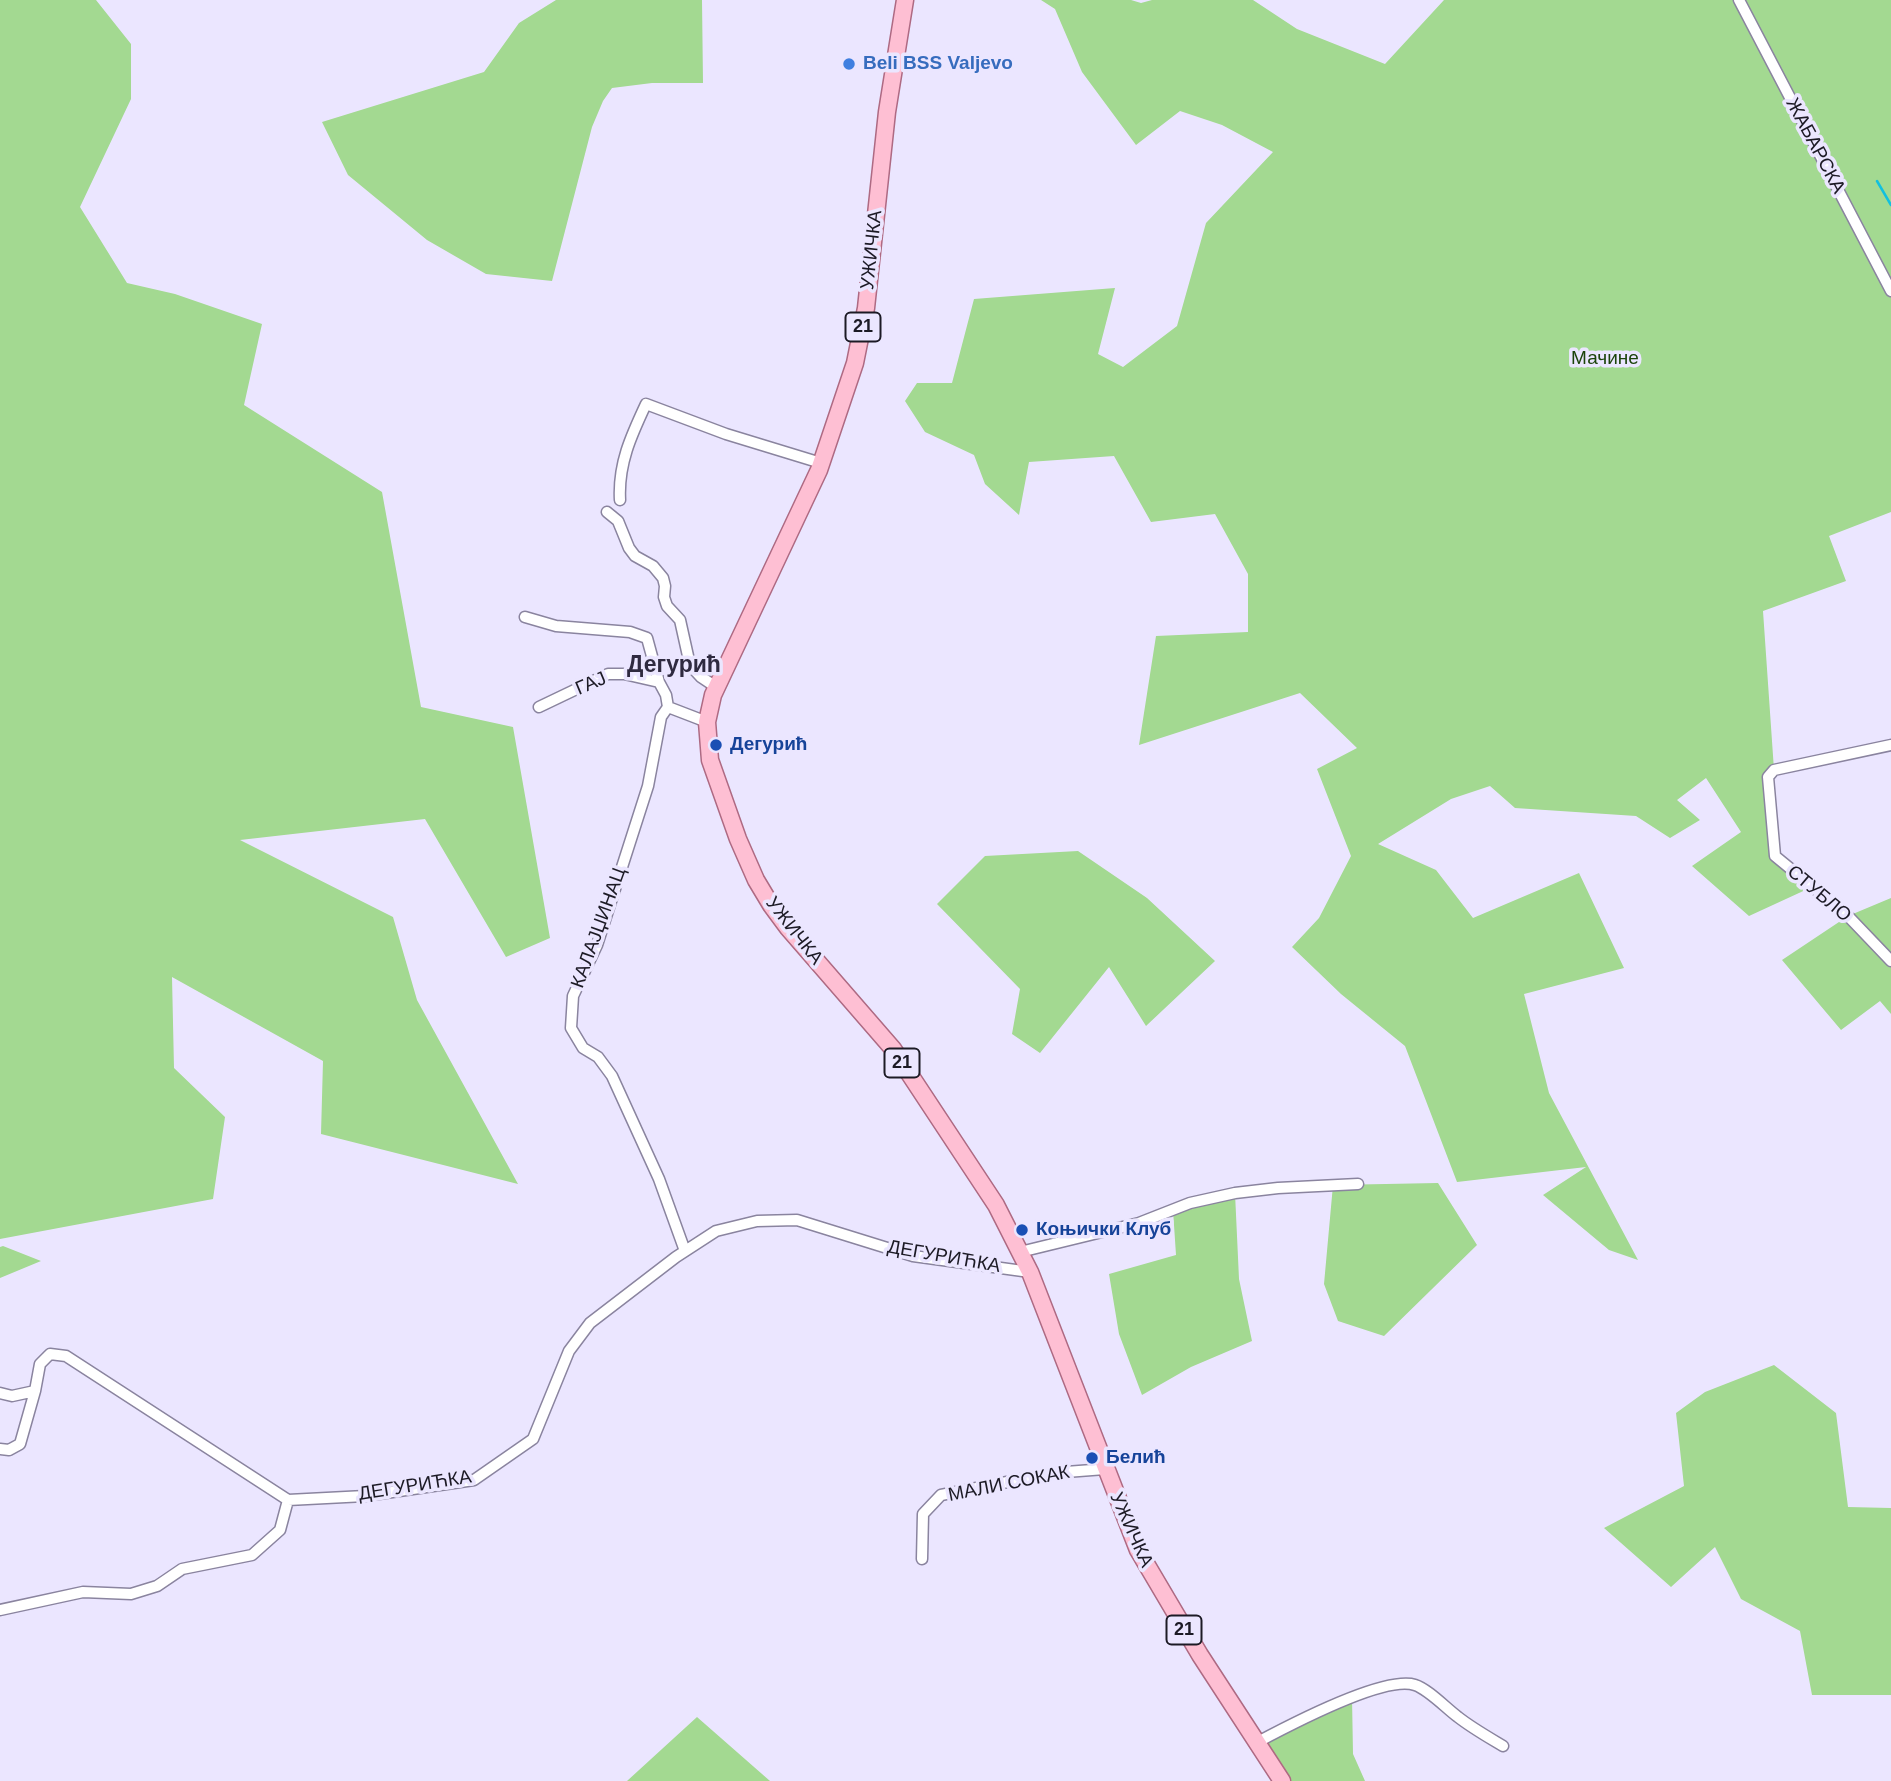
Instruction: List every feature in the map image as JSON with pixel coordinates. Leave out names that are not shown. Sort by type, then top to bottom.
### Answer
[{"type":"main road","name":"УЖИЧКА","points":[[905,0],[887,112],[863,327],[845,399],[821,463],[716,687],[707,722],[714,775],[744,854],[763,892],[788,928],[893,1049],[989,1194],[1030,1272],[1129,1531],[1147,1568],[1282,1781]]},
{"type":"street","name":"ЖАБАРСКА","points":[[1739,0],[1891,291]]},
{"type":"street","points":[[620,500],[619,482],[623,457],[646,404],[726,434],[821,463]]},
{"type":"street","points":[[607,512],[618,521],[635,556],[653,566],[663,578],[664,597],[667,606],[680,620],[690,665],[716,687]]},
{"type":"street","points":[[525,617],[556,626],[629,632],[647,638],[668,707],[707,722]]},
{"type":"street","name":"ГАЈ","points":[[540,707],[608,674],[624,674],[659,682]]},
{"type":"street","name":"КАЛАЈЏИНАЦ","points":[[668,707],[658,730],[648,786],[597,945],[573,996],[570,1028],[583,1048],[598,1058],[612,1076],[659,1179],[685,1251]]},
{"type":"street","name":"СТУБЛО","points":[[1891,745],[1774,770],[1768,777],[1775,856],[1847,916],[1891,961]]},
{"type":"street","points":[[1020,1252],[1139,1223],[1190,1203],[1235,1193],[1358,1184]]},
{"type":"street","name":"ДЕГУРИЋКА","points":[[288,1500],[365,1496],[474,1480],[533,1439],[569,1351],[590,1323],[685,1251],[716,1231],[757,1221],[797,1220],[913,1256],[1030,1272]]},
{"type":"street","points":[[0,1449],[9,1450],[20,1444],[40,1363],[50,1354],[65,1356],[288,1500],[280,1530],[252,1555],[182,1569],[158,1586],[131,1594],[83,1592],[0,1610]]},
{"type":"street","points":[[0,1394],[12,1396],[35,1391]]},
{"type":"street","name":"МАЛИ СОКАК","points":[[922,1559],[923,1514],[941,1495],[1053,1473],[1105,1469]]},
{"type":"street","points":[[1255,1742],[1352,1697],[1402,1683],[1417,1685],[1460,1719],[1503,1746]]},
{"type":"green space","points":[[0,0],[96,0],[131,44],[131,99],[80,207],[127,283],[175,294],[262,324],[244,405],[382,492],[421,707],[513,727],[550,938],[506,957],[425,819],[240,840],[393,917],[417,1000],[518,1184],[321,1134],[323,1061],[172,977],[174,1068],[225,1117],[213,1199],[0,1239]]},
{"type":"green space","points":[[556,0],[702,0],[703,83],[652,83],[612,88],[592,127],[552,281],[486,274],[427,240],[348,175],[322,122],[484,72],[519,23]]},
{"type":"green space","name":"Мачине","points":[[1041,0],[1131,0],[1141,3],[1152,0],[1253,0],[1297,29],[1385,64],[1444,0],[1891,0],[1891,512],[1829,536],[1846,581],[1763,611],[1774,770],[1768,778],[1775,856],[1812,887],[1749,916],[1692,866],[1741,832],[1706,778],[1677,800],[1700,820],[1670,838],[1636,816],[1515,808],[1490,786],[1451,799],[1378,844],[1436,870],[1473,918],[1579,873],[1624,968],[1524,994],[1549,1093],[1638,1260],[1609,1250],[1543,1195],[1586,1167],[1457,1182],[1405,1046],[1341,994],[1292,947],[1319,918],[1351,856],[1317,769],[1357,748],[1300,693],[1139,745],[1156,636],[1248,632],[1248,574],[1215,514],[1151,522],[1114,456],[1029,462],[1019,515],[985,484],[974,455],[925,432],[905,401],[917,383],[952,383],[974,299],[1115,288],[1098,354],[1123,367],[1177,326],[1206,223],[1273,152],[1222,125],[1180,111],[1136,145],[1082,72],[1055,9]]},
{"type":"green space","points":[[1078,851],[1147,898],[1215,961],[1146,1026],[1109,967],[1040,1053],[1012,1034],[1020,989],[937,904],[985,856]]},
{"type":"green space","points":[[1891,898],[1891,1014],[1880,1001],[1841,1030],[1782,960],[1848,916]]},
{"type":"green space","points":[[1438,1183],[1477,1245],[1384,1336],[1338,1321],[1324,1284],[1333,1185]]},
{"type":"green space","points":[[1235,1193],[1239,1279],[1252,1341],[1191,1367],[1142,1395],[1119,1334],[1109,1274],[1176,1255],[1173,1210]]},
{"type":"green space","points":[[0,1247],[41,1261],[0,1278]]},
{"type":"green space","points":[[1774,1365],[1836,1413],[1848,1507],[1891,1508],[1891,1695],[1812,1695],[1800,1631],[1741,1599],[1715,1547],[1671,1587],[1604,1528],[1684,1486],[1676,1413],[1705,1392]]},
{"type":"green space","points":[[1352,1697],[1353,1754],[1365,1781],[1282,1781],[1256,1743]]},
{"type":"green space","points":[[697,1717],[770,1781],[627,1781]]},
{"type":"waterway","points":[[1877,181],[1891,205]]},
{"type":"place","name":"Beli BSS Valjevo","points":[[849,64]]},
{"type":"place","name":"Дегурић","points":[[716,745]]},
{"type":"place","name":"Коњички Клуб","points":[[1022,1230]]},
{"type":"place","name":"Белић","points":[[1092,1458]]},
{"type":"district","name":"Дегурић","points":[[674,666]]}]
